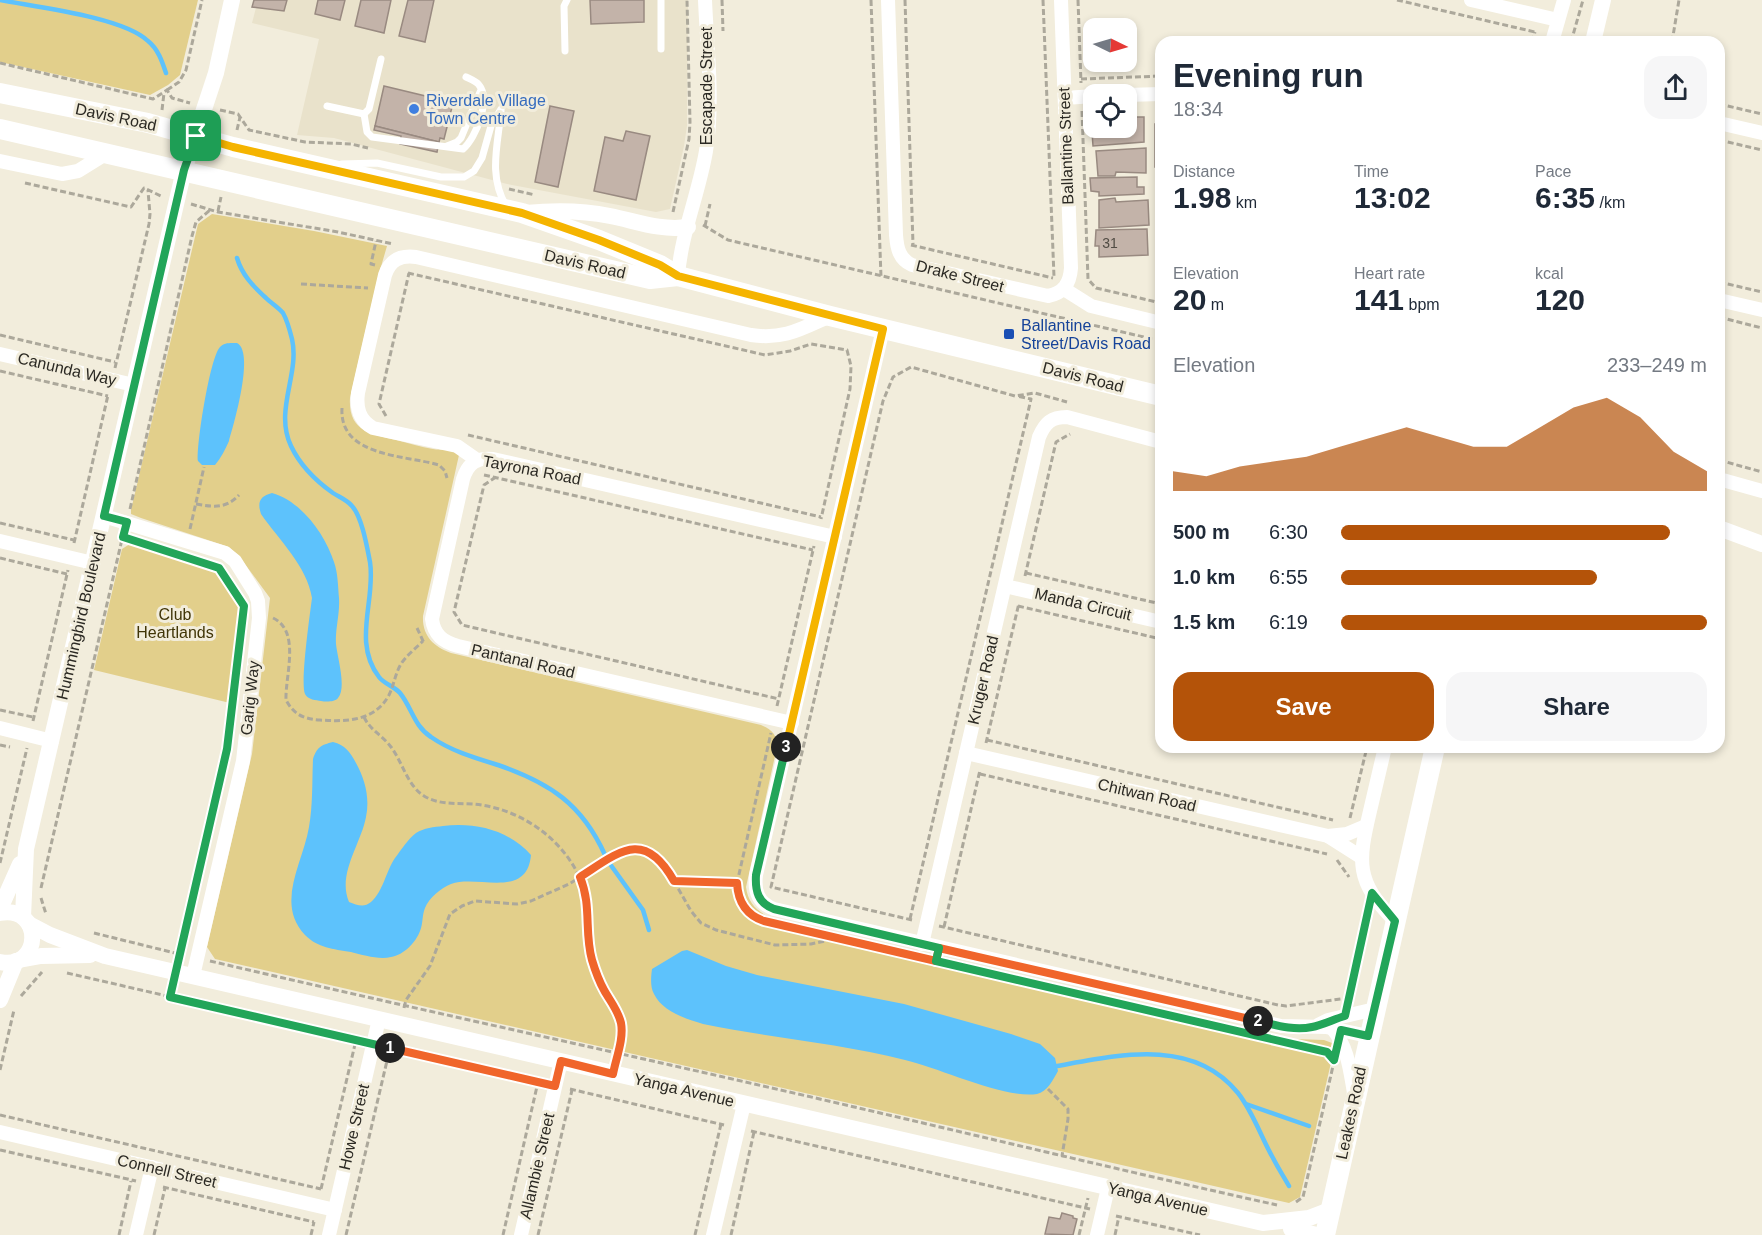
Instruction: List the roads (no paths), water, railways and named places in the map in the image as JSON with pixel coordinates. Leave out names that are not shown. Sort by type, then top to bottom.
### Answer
[{"type":"main road","name":"Davis Road","points":[[0,93],[148,123],[233,147],[515,212],[558,224],[620,248],[660,265],[678,276],[830,316],[1155,395]]},
{"type":"main road","name":"Davis Road","points":[[0,129],[650,279],[678,276]]},
{"type":"main road","name":"Leakes Road","points":[[1325,1235],[1374,1009],[1434,753]]},
{"type":"street","name":"Hummingbird Boulevard","points":[[12,961],[26,956],[33,941],[26,921],[23,898],[27,849],[184,170],[216,73],[232,0]]},
{"type":"street","name":"Escapade Street","points":[[678,276],[679,258],[702,170],[708,137],[709,96],[705,0]]},
{"type":"street","name":"Drake Street","points":[[888,0],[897,242],[900,254],[907,263],[1043,296],[1062,288],[1091,306],[1155,322]]},
{"type":"street","name":"Ballantine Street","points":[[1061,0],[1071,268],[1062,288]]},
{"type":"street","points":[[1471,0],[1558,20]]},
{"type":"street","points":[[1554,36],[1564,0]]},
{"type":"street","points":[[1594,36],[1603,0]]},
{"type":"street","points":[[1137,95],[1155,94]]},
{"type":"street","points":[[1065,98],[1083,96]]},
{"type":"street","points":[[1725,124],[1762,133]]},
{"type":"street","points":[[0,161],[62,174],[78,171],[107,153]]},
{"type":"street","points":[[515,212],[580,211],[664,229],[688,227]]},
{"type":"street","name":"Davis Road","points":[[390,264],[401,257],[416,257],[766,338],[789,334],[830,316]]},
{"type":"street","name":"Tayrona Road","points":[[390,264],[358,393],[358,411],[364,422],[373,428],[457,446],[477,460],[493,459],[835,537]]},
{"type":"street","points":[[1725,301],[1762,310]]},
{"type":"street","points":[[883,329],[756,875],[756,892],[759,898],[766,906],[774,909],[1281,1026],[1313,1027],[1336,1033],[1368,1036]]},
{"type":"street","name":"Canunda Way","points":[[0,354],[135,385]]},
{"type":"street","name":"Kruger Road","points":[[922,944],[1043,427],[1052,419],[1072,417],[1155,440]]},
{"type":"street","name":"Pantanal Road","points":[[477,460],[466,471],[433,610],[433,626],[441,638],[458,646],[773,726],[792,723]]},
{"type":"street","points":[[1725,481],[1762,491]]},
{"type":"street","name":"Garig Way","points":[[104,516],[218,549],[231,557],[258,601],[259,614],[243,760],[193,976]]},
{"type":"street","points":[[1725,530],[1762,544]]},
{"type":"street","points":[[0,541],[93,563]]},
{"type":"street","name":"Manda Circuit","points":[[1005,586],[1155,621]]},
{"type":"street","points":[[0,728],[52,741]]},
{"type":"street","name":"Chitwan Road","points":[[966,753],[1328,836],[1347,834],[1360,857]]},
{"type":"street","points":[[1384,753],[1360,857],[1372,893],[1395,921]]},
{"type":"street","points":[[1347,834],[1366,825]]},
{"type":"street","name":"Hummingbird Boulevard","points":[[0,911],[27,849]]},
{"type":"street","name":"Yanga Avenue","points":[[0,911],[16,913],[50,935],[105,956],[1263,1223],[1288,1223],[1330,1210]]},
{"type":"street","name":"Yanga Avenue","points":[[12,961],[47,956],[105,956]]},
{"type":"street","points":[[0,1000],[12,961]]},
{"type":"street","points":[[1313,1027],[1328,1020],[1374,1009]]},
{"type":"street","name":"Howe Street","points":[[329,1235],[379,1019]]},
{"type":"street","points":[[1336,1033],[1347,1056],[1354,1098]]},
{"type":"street","name":"Allambie Street","points":[[521,1235],[561,1061]]},
{"type":"street","points":[[713,1235],[744,1104]]},
{"type":"street","name":"Connell Street","points":[[0,1132],[335,1210]]},
{"type":"street","points":[[136,1235],[152,1167]]},
{"type":"street","points":[[1097,1235],[1108,1188]]},
{"type":"street","name":"Yanga Avenue","points":[[1288,1223],[1317,1235]]},
{"type":"lane","points":[[566,51],[564,6],[567,0]]},
{"type":"lane","points":[[661,0],[661,50]]},
{"type":"lane","points":[[364,114],[369,110],[381,59]]},
{"type":"lane","points":[[364,114],[367,132],[372,137],[463,149],[469,144],[480,122],[482,108],[481,90],[478,83],[466,77]]},
{"type":"lane","points":[[327,106],[364,114]]},
{"type":"lane","points":[[313,166],[377,163],[441,177],[464,177],[474,171],[482,158],[492,126],[501,109],[494,170],[497,187],[515,212]]},
{"type":"water","points":[[237,343],[242,349],[244,373],[232,432],[215,465],[202,465],[198,461],[199,438],[212,367],[222,345]]},
{"type":"water","points":[[272,493],[293,503],[311,520],[325,541],[335,566],[339,604],[336,644],[342,687],[338,698],[333,701],[312,699],[305,694],[304,663],[312,598],[298,564],[261,514],[260,500]]},
{"type":"water","points":[[333,742],[344,747],[352,756],[362,776],[367,796],[366,817],[346,881],[349,902],[363,905],[371,902],[379,893],[389,869],[407,841],[416,833],[433,827],[467,825],[502,834],[522,846],[531,855],[527,869],[520,877],[511,881],[462,882],[443,888],[427,904],[416,939],[405,951],[396,956],[371,957],[315,943],[296,923],[292,910],[292,896],[309,827],[313,759],[320,747]]},
{"type":"water","points":[[687,950],[726,966],[757,975],[904,1004],[1011,1034],[1040,1044],[1055,1058],[1058,1071],[1044,1091],[1037,1094],[1007,1092],[880,1054],[696,1022],[669,1010],[658,1000],[651,985],[652,969]]},
{"type":"waterway","points":[[0,0],[78,14],[119,25],[148,41],[161,60],[166,73]]},
{"type":"waterway","points":[[237,258],[248,280],[283,313],[292,339],[293,365],[285,419],[286,433],[291,446],[299,460],[315,478],[352,506],[361,525],[366,541],[371,576],[366,635],[367,650],[371,664],[379,677],[400,693],[421,728],[431,737],[455,750],[533,779],[562,798],[586,822],[605,855]]},
{"type":"waterway","points":[[610,864],[643,910],[649,930]]},
{"type":"waterway","points":[[1057,1066],[1105,1058],[1153,1054],[1177,1057],[1199,1064],[1220,1075],[1238,1093],[1289,1186]]},
{"type":"waterway","points":[[1246,1104],[1309,1126]]},
{"type":"place","name":"Riverdale Village Town Centre","points":[[414,109]]},
{"type":"place","name":"Ballantine Street/Davis Road","points":[[1009,334]]},
{"type":"park label","name":"Club Heartlands","points":[[175,623]]}]
